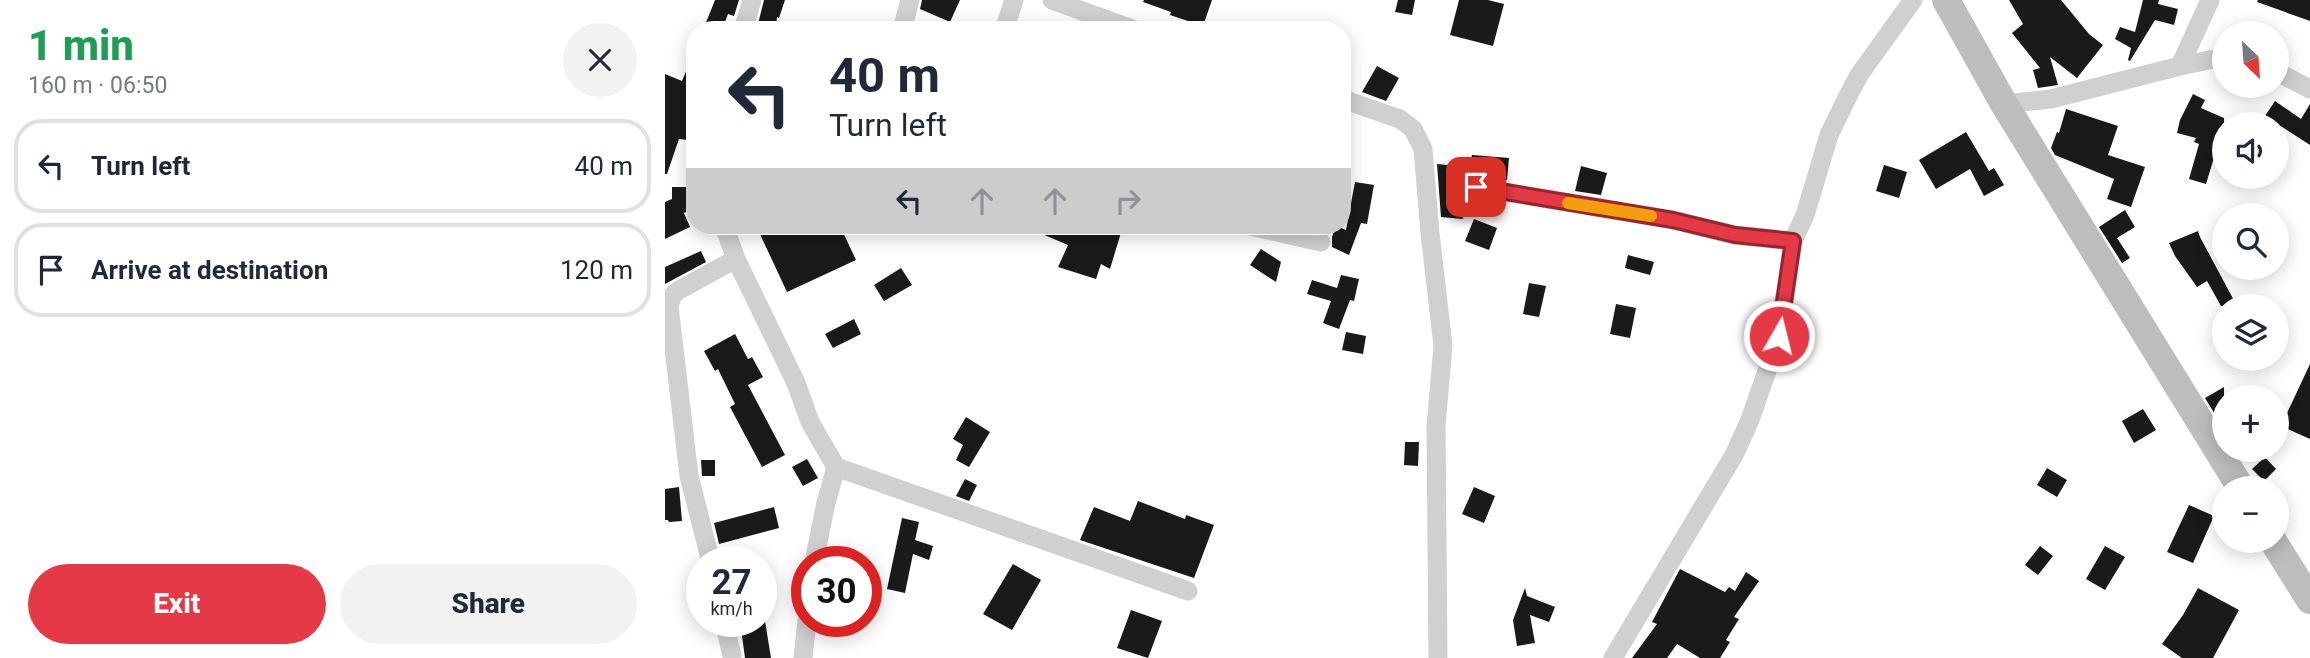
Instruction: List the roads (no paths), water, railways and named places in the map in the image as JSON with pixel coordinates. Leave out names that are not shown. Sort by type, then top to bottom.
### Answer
[{"type":"street","points":[[746,21],[752,0]]},
{"type":"street","points":[[904,21],[910,0]]},
{"type":"street","points":[[1007,21],[1014,0]]},
{"type":"street","points":[[1052,0],[1110,21]]},
{"type":"street","points":[[1613,658],[1734,455],[1750,420],[1779,336],[1793,241],[1805,215],[1829,135],[1859,75],[1913,0]]},
{"type":"street","points":[[1946,0],[2004,104],[2234,476]]},
{"type":"street","points":[[2180,66],[2210,0]]},
{"type":"street","points":[[2004,104],[2051,99],[2212,59]]},
{"type":"street","points":[[2289,78],[2310,89]]},
{"type":"street","points":[[1351,102],[1400,119],[1413,129],[1423,149],[1443,346],[1436,426],[1438,658]]},
{"type":"street","points":[[1476,187],[1673,220],[1735,235],[1793,241]]},
{"type":"street","points":[[727,235],[736,259],[796,383],[810,422],[836,467],[1188,591]]},
{"type":"street","points":[[1290,235],[1321,242]]},
{"type":"street","points":[[707,546],[689,476],[669,306],[673,295],[679,290],[736,259]]},
{"type":"street","points":[[817,546],[836,467]]},
{"type":"street","points":[[2281,553],[2310,600]]},
{"type":"street","points":[[728,637],[732,656]]},
{"type":"street","points":[[803,658],[805,637]]}]
